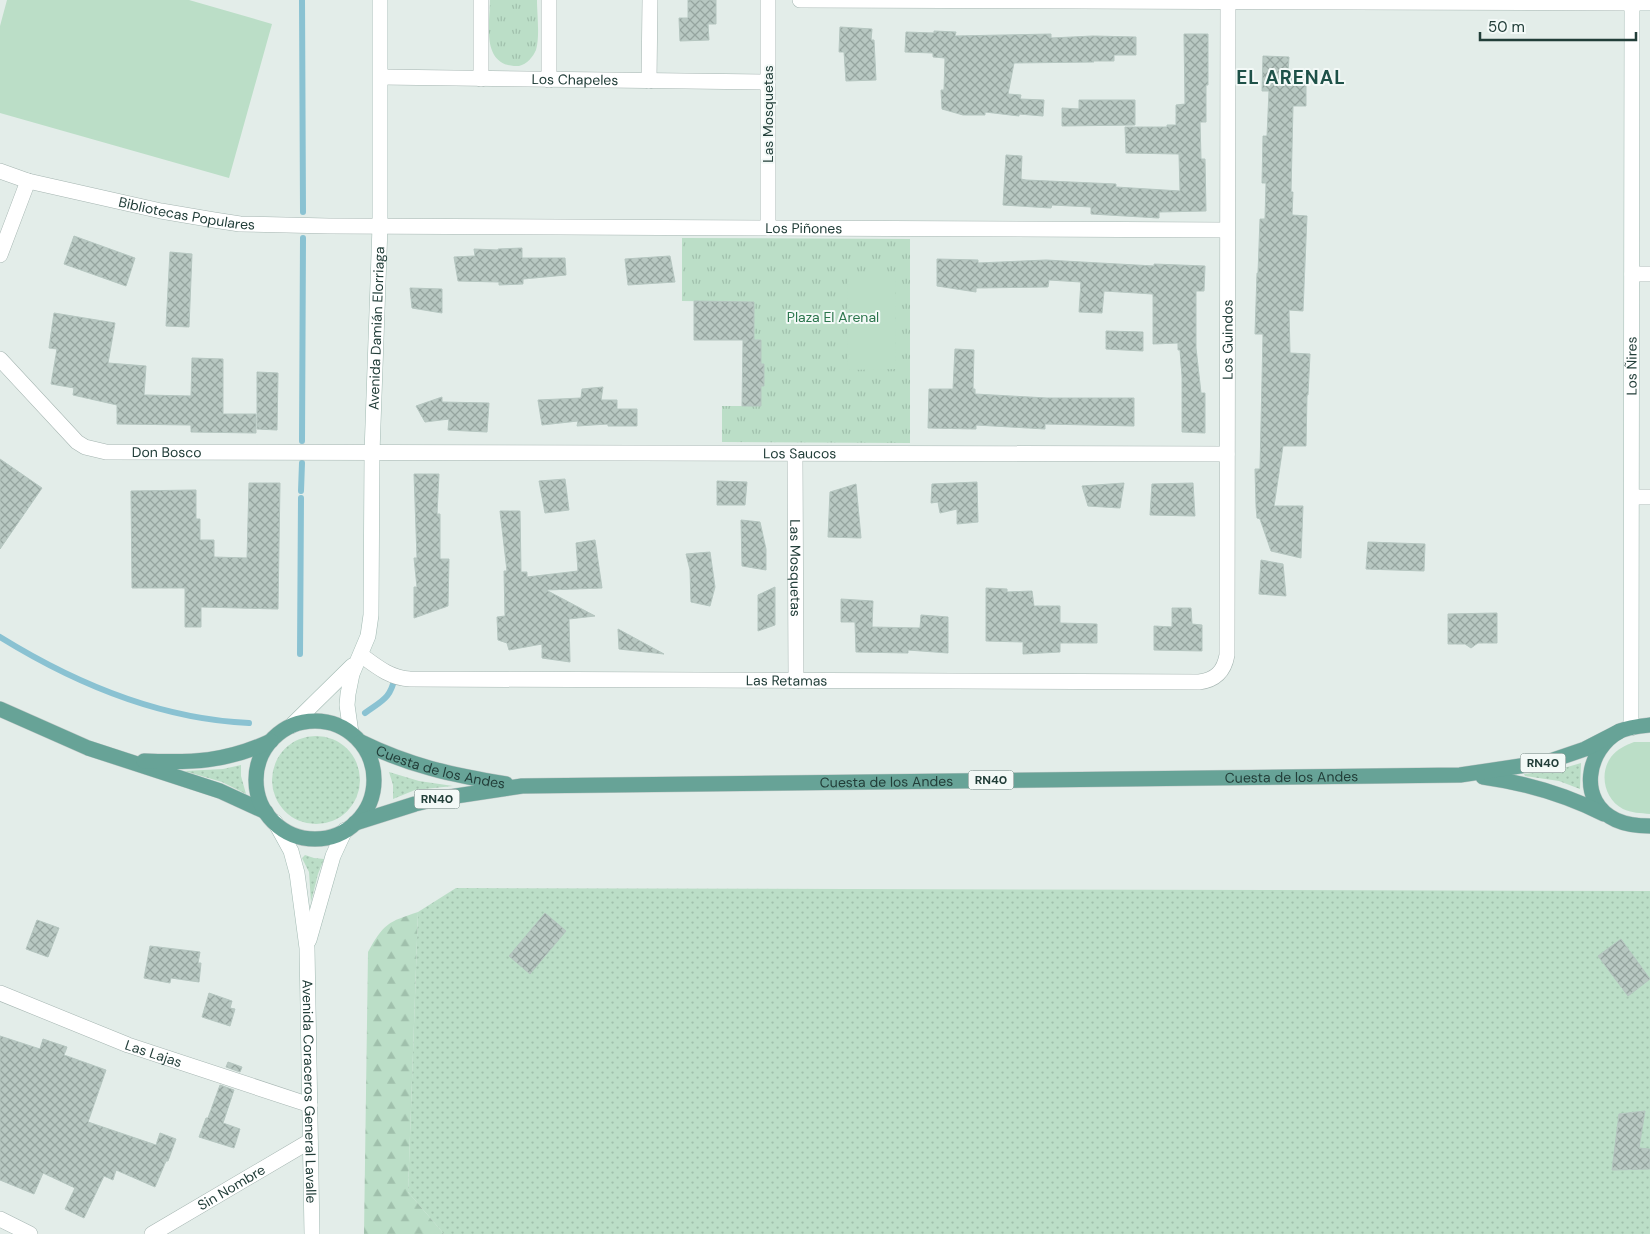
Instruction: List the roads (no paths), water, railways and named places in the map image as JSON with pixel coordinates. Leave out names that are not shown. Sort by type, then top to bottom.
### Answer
[{"type":"main road","name":"RN40","points":[[0,708],[70,741],[220,791],[270,817],[285,830],[296,835],[309,838],[334,836],[350,826]]},
{"type":"main road","name":"RN40","points":[[124,760],[202,761],[239,754],[271,741],[291,726],[303,722],[316,721],[340,727],[356,738]]},
{"type":"main road","name":"RN40","points":[[1650,725],[1626,729],[1604,744],[1595,757],[1590,772],[1591,793],[1596,803],[1604,812],[1614,819],[1631,824],[1650,826]]},
{"type":"main road","name":"Cuesta de los Andes","points":[[1460,775],[1547,762],[1585,749],[1626,729]]},
{"type":"main road","name":"Cuesta de los Andes","points":[[356,738],[400,760],[426,768],[522,786]]},
{"type":"main road","points":[[350,826],[370,802],[374,777],[372,764],[356,738]]},
{"type":"main road","name":"RN40","points":[[270,817],[260,801],[257,776],[259,763],[271,741]]},
{"type":"main road","name":"Cuesta de los Andes","points":[[350,826],[415,804],[436,799],[522,786],[1460,775],[1500,779],[1540,788],[1614,819]]},
{"type":"street","name":"Avenida Damián Elorriaga","points":[[356,738],[347,705],[348,694],[352,674],[368,636],[371,615],[372,453],[380,226],[380,0]]},
{"type":"street","points":[[481,0],[481,79]]},
{"type":"street","points":[[549,0],[549,80]]},
{"type":"street","points":[[649,81],[650,0]]},
{"type":"street","name":"Las Mosquetas","points":[[768,0],[768,228]]},
{"type":"street","points":[[800,0],[1650,3]]},
{"type":"street","name":"Los Guindos","points":[[1218,675],[1226,663],[1227,656],[1228,1]]},
{"type":"street","name":"Los Ñires","points":[[1626,729],[1632,497],[1632,3]]},
{"type":"street","name":"Los Chapeles","points":[[381,77],[768,82]]},
{"type":"street","name":"Bibliotecas Populares","points":[[0,171],[28,180],[161,211],[240,224],[380,226]]},
{"type":"street","points":[[0,255],[28,180]]},
{"type":"street","name":"Los Piñones","points":[[380,226],[1227,230]]},
{"type":"street","points":[[1632,274],[1650,274]]},
{"type":"street","name":"Don Bosco","points":[[0,358],[70,436],[85,447],[94,450],[106,452],[372,453]]},
{"type":"street","name":"Los Saucos","points":[[372,453],[1227,454]]},
{"type":"street","name":"Las Mosquetas","points":[[795,454],[796,681]]},
{"type":"street","points":[[1632,497],[1650,496]]},
{"type":"street","name":"Avenida Damián Elorriaga","points":[[291,726],[344,676],[360,655]]},
{"type":"street","name":"Las Retamas","points":[[360,655],[387,674],[402,678],[1199,682],[1212,680],[1218,675]]},
{"type":"street","name":"Avenida Coraceros General Lavalle","points":[[270,817],[291,851],[297,873],[307,948],[312,1234]]},
{"type":"street","name":"Avenida Coraceros General Lavalle","points":[[307,948],[333,856],[350,826]]},
{"type":"street","name":"Las Lajas","points":[[0,993],[128,1045],[310,1105]]},
{"type":"street","name":"Sin Nombre","points":[[152,1234],[310,1141]]},
{"type":"street","points":[[0,1219],[30,1234]]},
{"type":"waterway","points":[[302,0],[303,212]]},
{"type":"waterway","points":[[302,441],[303,238]]},
{"type":"waterway","points":[[301,491],[302,463]]},
{"type":"waterway","points":[[300,654],[301,498]]},
{"type":"waterway","points":[[0,637],[58,670],[119,696],[183,714],[249,723]]},
{"type":"waterway","points":[[365,713],[388,695],[395,677]]},
{"type":"district","name":"EL ARENAL","points":[[1291,77]]},
{"type":"park label","name":"Plaza El Arenal","points":[[833,317]]}]
